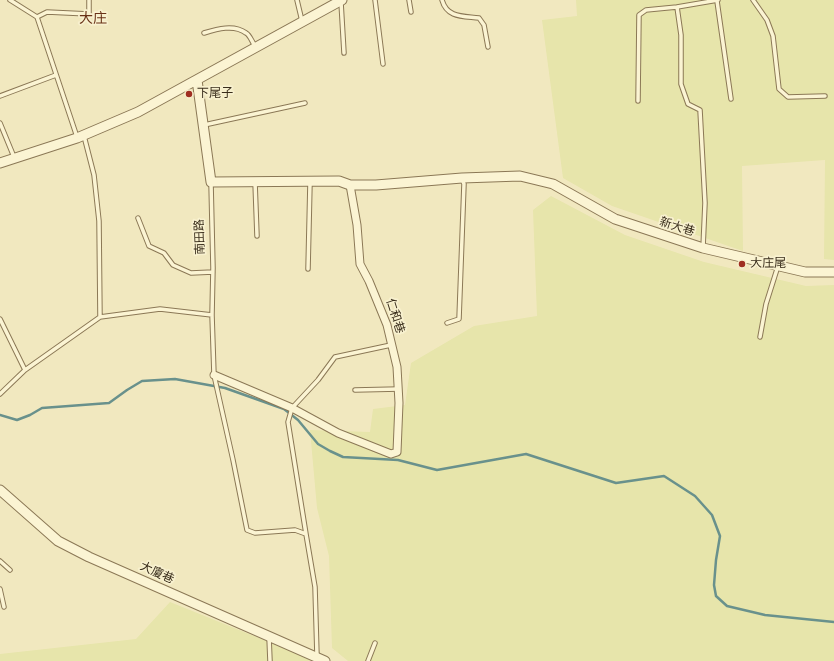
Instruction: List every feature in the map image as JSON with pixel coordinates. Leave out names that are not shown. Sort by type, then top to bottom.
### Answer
[{"type":"street","points":[[0,163],[80,137],[138,112],[341,0]]},
{"type":"street","name":"南田路","points":[[197,80],[211,182]]},
{"type":"street","name":"新大巷","points":[[462,178],[520,176],[552,184],[615,219],[703,248],[805,272],[834,272]]},
{"type":"street","points":[[211,182],[339,181],[350,185],[376,185],[462,178]]},
{"type":"street","name":"仁和巷","points":[[350,185],[357,225],[360,264],[369,281],[387,324],[391,345]]},
{"type":"street","points":[[214,375],[292,409],[338,433],[392,454],[398,452],[399,389],[397,367],[391,345]]},
{"type":"street","name":"大廈巷","points":[[0,490],[58,541],[89,557],[321,659]]},
{"type":"lane","points":[[10,0],[36,17],[56,75],[94,174],[100,221],[100,317]]},
{"type":"lane","points":[[36,17],[47,12],[89,14],[89,0]]},
{"type":"lane","points":[[297,0],[302,22]]},
{"type":"lane","points":[[341,0],[344,53]]},
{"type":"lane","points":[[375,0],[383,64]]},
{"type":"lane","points":[[410,0],[411,12]]},
{"type":"lane","points":[[442,0],[446,9],[452,14],[479,18],[484,25],[488,48]]},
{"type":"lane","points":[[638,101],[639,15],[646,10],[718,0],[731,99]]},
{"type":"lane","points":[[754,0],[767,20],[773,36],[779,89],[788,97],[825,96]]},
{"type":"lane","points":[[677,6],[681,34],[681,84],[688,104],[700,110],[705,203],[703,248]]},
{"type":"lane","points":[[204,33],[221,28],[238,29],[247,33],[256,47]]},
{"type":"lane","points":[[0,96],[56,75]]},
{"type":"lane","points":[[204,125],[305,103]]},
{"type":"lane","points":[[0,123],[15,158]]},
{"type":"lane","points":[[447,322],[459,319],[464,184],[462,178]]},
{"type":"lane","points":[[308,269],[310,181]]},
{"type":"lane","name":"南田路","points":[[211,182],[214,375],[247,530],[255,533],[295,530],[306,534]]},
{"type":"lane","points":[[255,182],[257,236]]},
{"type":"lane","points":[[138,218],[150,246],[164,253],[173,265],[191,273],[213,272]]},
{"type":"lane","points":[[760,337],[766,304],[778,265]]},
{"type":"lane","points":[[0,394],[25,370],[100,317],[160,309],[212,316]]},
{"type":"lane","points":[[0,320],[25,370]]},
{"type":"lane","name":"仁和巷","points":[[288,422],[292,409],[318,380],[335,357],[391,345]]},
{"type":"lane","points":[[355,390],[399,389]]},
{"type":"lane","name":"大廈巷","points":[[288,422],[315,587],[321,659]]},
{"type":"lane","points":[[0,561],[10,570]]},
{"type":"lane","points":[[0,589],[4,607]]},
{"type":"lane","points":[[269,636],[270,661]]},
{"type":"lane","points":[[368,661],[376,643]]},
{"type":"shaded area","points":[[576,0],[834,0],[834,260],[824,259],[825,160],[742,166],[743,251],[612,206],[563,178],[542,20],[577,16]]},
{"type":"shaded area","points":[[551,196],[625,235],[704,262],[806,286],[834,285],[834,661],[348,661],[332,648],[329,556],[317,508],[310,430],[370,432],[373,409],[405,405],[411,363],[474,326],[537,316],[533,210]]},
{"type":"shaded area","points":[[170,602],[301,655],[311,661],[0,661],[0,654],[136,639]]},
{"type":"waterway","points":[[0,415],[17,420],[42,408],[109,403],[142,381],[175,379],[225,388],[284,409],[298,420],[318,444],[343,457],[398,460],[437,470],[526,454],[616,483],[664,476],[695,496],[712,515],[720,536],[714,585],[716,596],[727,606],[765,615],[834,622]]},
{"type":"place","name":"下尾子","points":[[189,94]]},
{"type":"place","name":"大庄尾","points":[[742,264]]},
{"type":"district","name":"大庄","points":[[93,19]]}]
